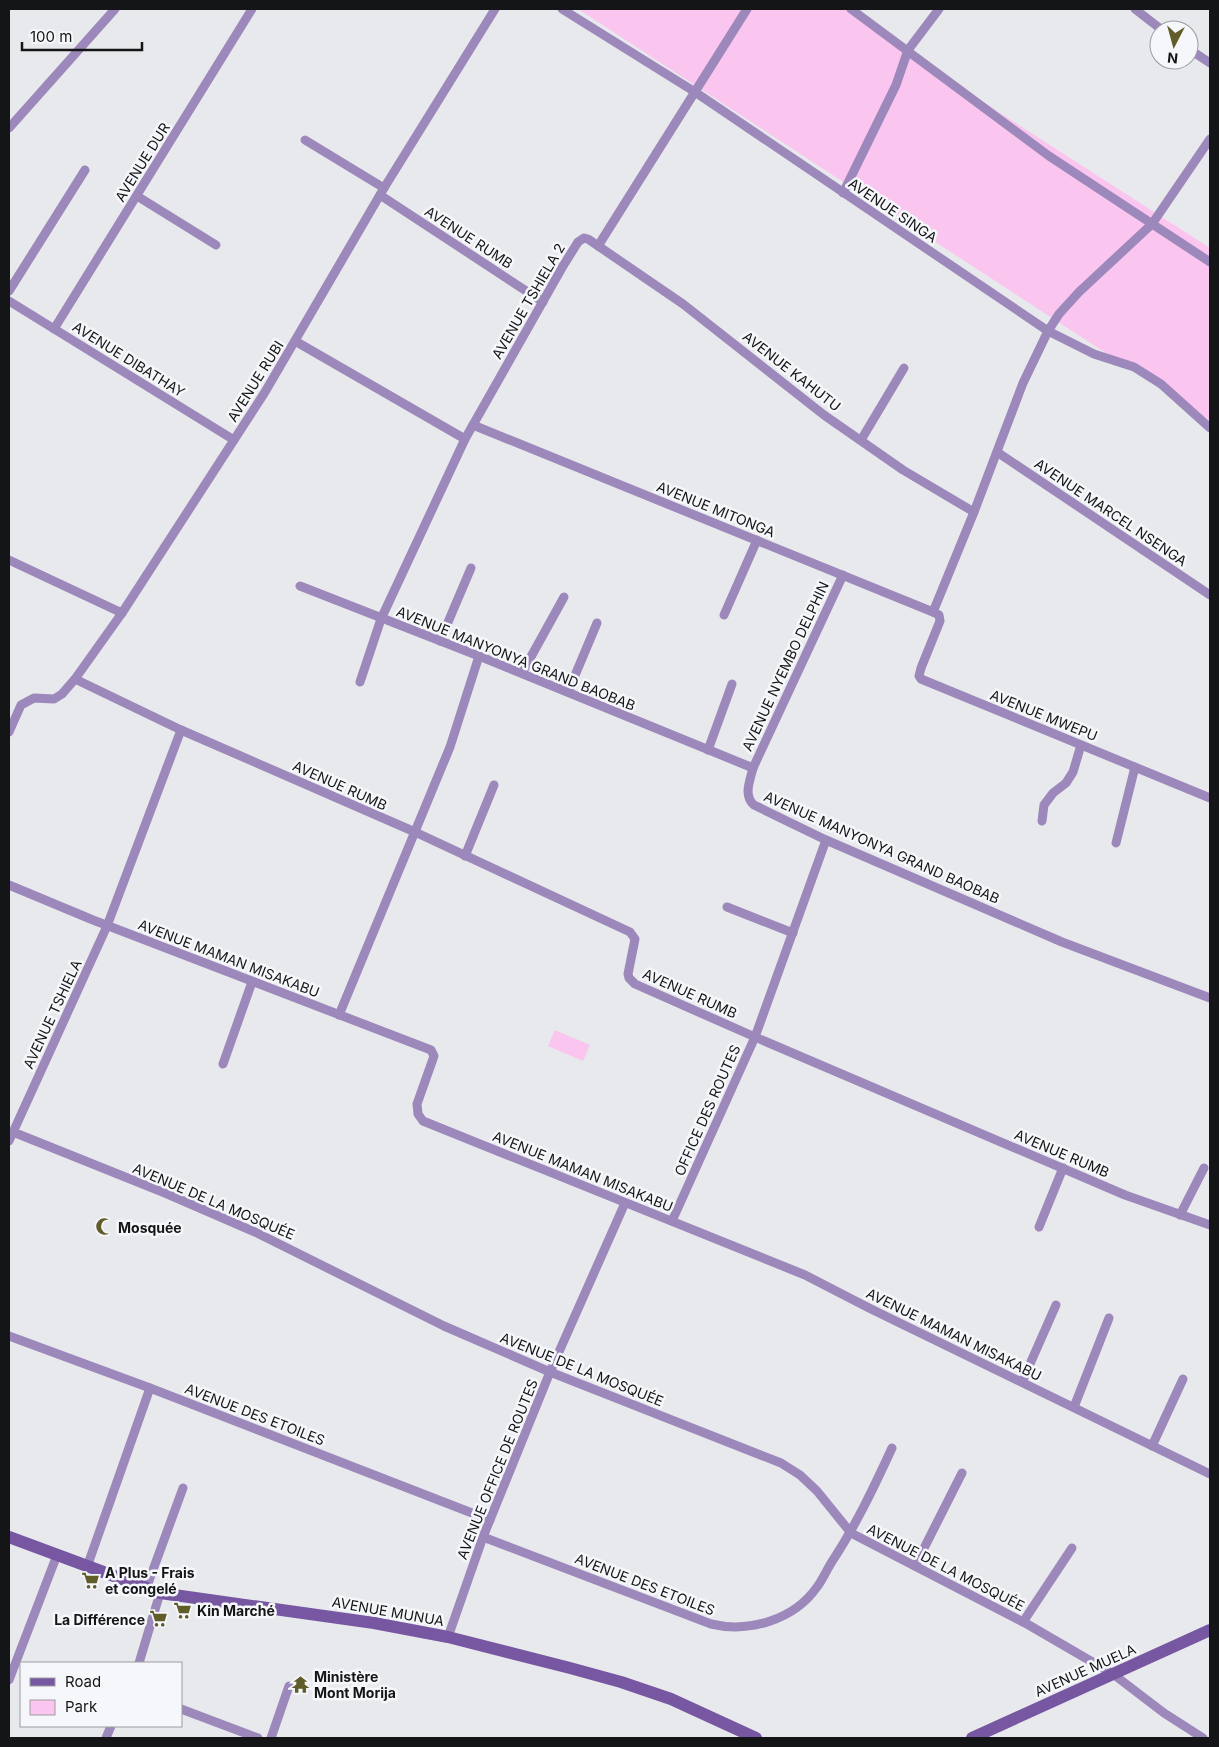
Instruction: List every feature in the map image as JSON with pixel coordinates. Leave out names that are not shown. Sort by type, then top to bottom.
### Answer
[{"type":"main road","name":"AVENUE MUNUA","points":[[9,1537],[160,1593],[356,1620],[448,1636],[570,1668],[671,1699],[756,1738]]},
{"type":"main road","name":"AVENUE MUELA","points":[[972,1738],[1210,1630]]},
{"type":"street","points":[[9,128],[115,9]]},
{"type":"street","name":"AVENUE DUR","points":[[54,329],[252,9]]},
{"type":"street","name":"AVENUE RUBI","points":[[9,732],[22,705],[34,698],[54,699],[62,694],[75,679],[122,613],[234,440],[295,341],[382,192],[495,9]]},
{"type":"street","name":"AVENUE SINGA","points":[[562,9],[695,92],[1048,331],[1094,354],[1134,366],[1161,384],[1210,428]]},
{"type":"street","points":[[598,246],[747,9]]},
{"type":"street","points":[[851,9],[1048,156],[1210,262]]},
{"type":"street","points":[[843,193],[896,85],[908,50],[939,9]]},
{"type":"street","points":[[1135,9],[1149,20]]},
{"type":"street","points":[[1199,56],[1210,63]]},
{"type":"street","points":[[933,612],[974,512],[1023,383],[1048,331],[1059,314],[1079,292],[1152,224],[1210,139]]},
{"type":"street","points":[[305,140],[382,192]]},
{"type":"street","points":[[9,291],[85,170]]},
{"type":"street","name":"AVENUE RUMB","points":[[382,192],[543,302]]},
{"type":"street","points":[[137,196],[216,245]]},
{"type":"street","name":"AVENUE TSHIELA 2","points":[[360,682],[381,619],[465,439],[579,241],[586,238],[598,246]]},
{"type":"street","name":"AVENUE KAHUTU","points":[[598,246],[683,304],[824,415],[904,470],[974,512]]},
{"type":"street","name":"AVENUE DIBATHAY","points":[[9,302],[234,440]]},
{"type":"street","points":[[295,341],[465,439]]},
{"type":"street","points":[[861,440],[904,368]]},
{"type":"street","name":"AVENUE MITONGA","points":[[473,425],[933,612]]},
{"type":"street","name":"AVENUE MARCEL NSENGA","points":[[997,452],[1210,595]]},
{"type":"street","points":[[724,615],[758,540]]},
{"type":"street","points":[[9,560],[122,613]]},
{"type":"street","points":[[440,641],[471,568]]},
{"type":"street","name":"AVENUE NYEMBO DELPHIN","points":[[753,768],[843,575]]},
{"type":"street","name":"AVENUE MANYONYA GRAND BAOBAB","points":[[300,586],[479,656],[753,768],[747,794],[754,806],[826,840],[1062,942],[1210,998]]},
{"type":"street","points":[[522,674],[564,597]]},
{"type":"street","name":"AVENUE MWEPU","points":[[933,612],[940,617],[939,625],[921,668],[919,676],[921,679],[1210,798]]},
{"type":"street","points":[[568,692],[597,623]]},
{"type":"street","points":[[339,1015],[450,747],[479,656]]},
{"type":"street","name":"AVENUE RUMB","points":[[75,679],[181,730],[414,832],[630,932],[635,938],[628,970],[631,981],[754,1037],[1125,1195],[1210,1225]]},
{"type":"street","points":[[708,750],[732,684]]},
{"type":"street","name":"AVENUE TSHIELA","points":[[11,1137],[107,926],[181,730]]},
{"type":"street","points":[[1042,821],[1044,805],[1053,793],[1066,783],[1073,772],[1081,745]]},
{"type":"street","points":[[1116,843],[1135,767]]},
{"type":"street","points":[[465,856],[494,785]]},
{"type":"street","name":"OFFICE DES ROUTES","points":[[672,1221],[720,1117],[754,1037],[826,840]]},
{"type":"street","name":"AVENUE MAMAN MISAKABU","points":[[9,885],[107,926],[433,1052],[434,1056],[417,1104],[418,1114],[423,1121],[805,1276],[1210,1474]]},
{"type":"street","points":[[727,907],[793,933]]},
{"type":"street","points":[[223,1064],[252,982]]},
{"type":"street","name":"AVENUE DE LA MOSQUÉE","points":[[11,1137],[165,1193],[255,1232],[444,1326],[550,1372],[781,1463],[800,1475],[821,1496],[851,1533],[1023,1622],[1113,1674],[1164,1713],[1203,1738]]},
{"type":"street","points":[[1039,1227],[1063,1168]]},
{"type":"street","points":[[1180,1215],[1204,1168]]},
{"type":"street","name":"AVENUE OFFICE DE ROUTES","points":[[448,1636],[482,1537],[550,1372],[624,1203]]},
{"type":"street","points":[[1022,1382],[1056,1305]]},
{"type":"street","points":[[1074,1408],[1109,1318]]},
{"type":"street","name":"AVENUE DES ETOILES","points":[[9,1336],[150,1388],[490,1520]]},
{"type":"street","points":[[1152,1446],[1182,1380]]},
{"type":"street","points":[[87,1566],[150,1388]]},
{"type":"street","name":"AVENUE DES ETOILES","points":[[482,1537],[711,1624],[740,1628],[755,1625],[778,1618],[799,1606],[818,1586],[851,1533],[892,1448]]},
{"type":"street","points":[[915,1566],[962,1473]]},
{"type":"street","points":[[146,1589],[183,1488]]},
{"type":"street","points":[[1023,1622],[1072,1548]]},
{"type":"street","points":[[9,1680],[57,1555]]},
{"type":"street","points":[[139,1662],[160,1593]]},
{"type":"street","points":[[272,1738],[290,1686]]},
{"type":"street","points":[[182,1709],[258,1738]]},
{"type":"green space","points":[[578,9],[847,9],[1000,113],[1210,248],[1210,421]]},
{"type":"green space","points":[[555,1030],[590,1045],[583,1061],[548,1046]]},
{"type":"place","name":"Mosquée","points":[[104,1227]]},
{"type":"place","name":"A Plus - Frais et congelé","points":[[91,1580]]},
{"type":"place","name":"Kin Marché","points":[[183,1610]]},
{"type":"place","name":"La Différence","points":[[159,1619]]},
{"type":"place","name":"Ministère Mont Morija","points":[[300,1684]]}]
